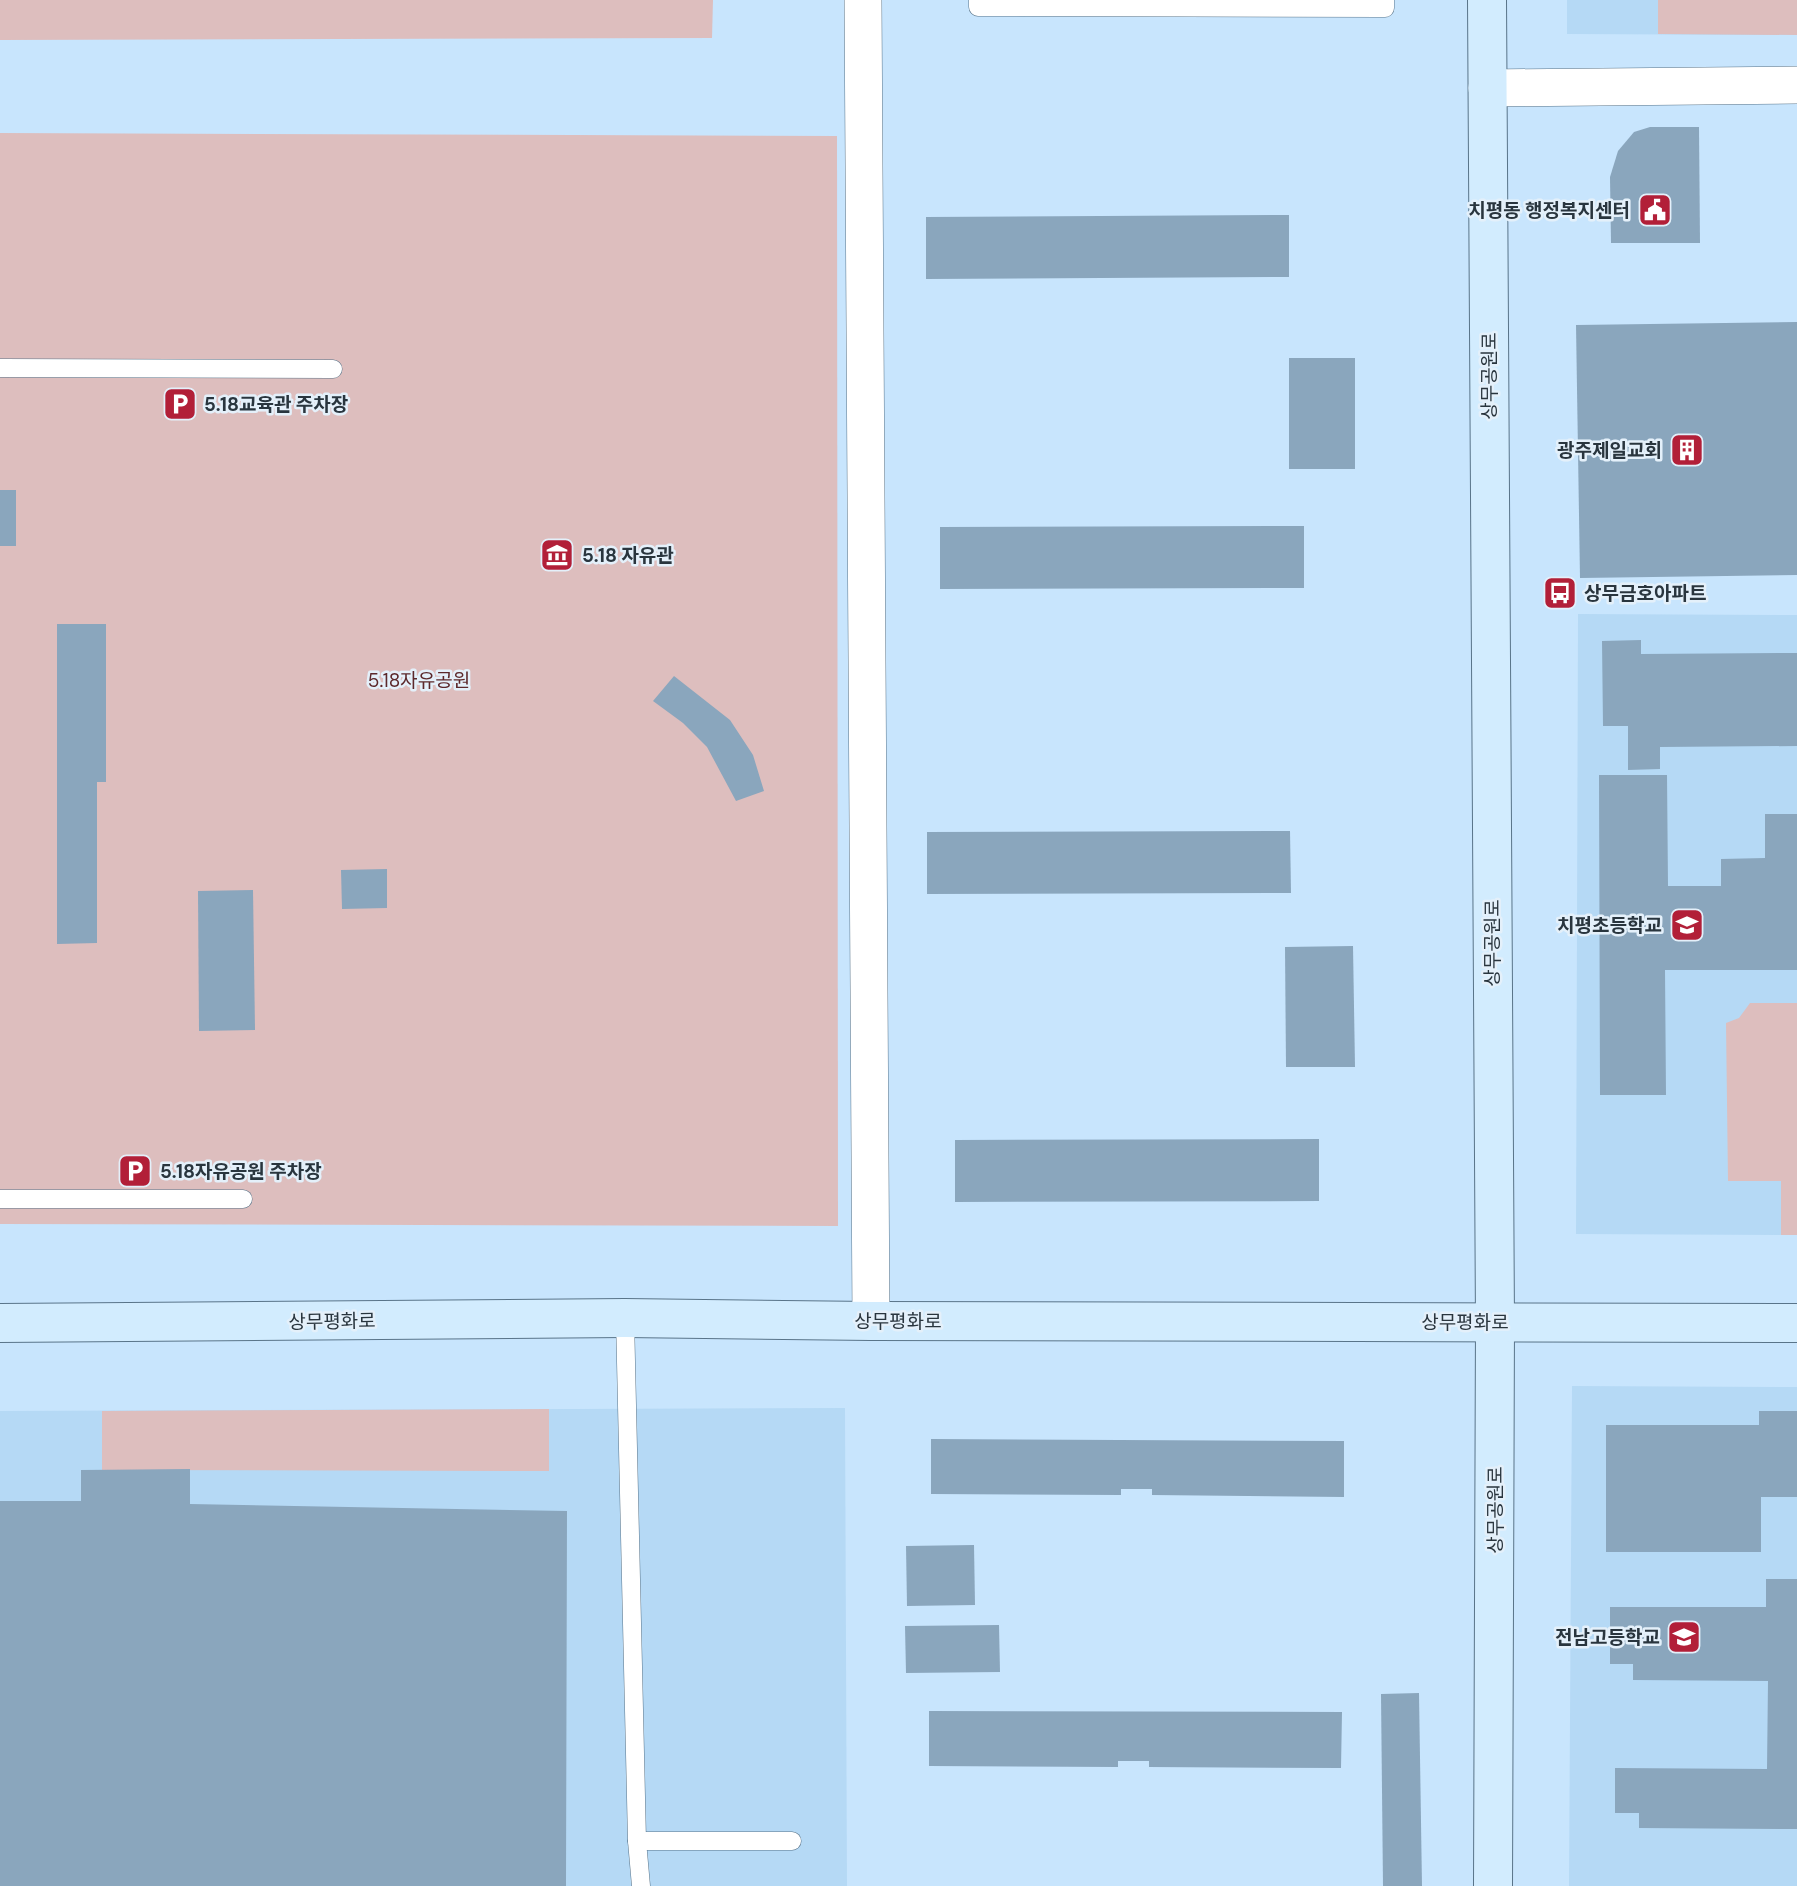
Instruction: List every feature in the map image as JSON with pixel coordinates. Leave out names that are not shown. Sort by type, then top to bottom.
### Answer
[{"type":"street","points":[[863,0],[871,1321]]},
{"type":"street","name":"상무공원로","points":[[1487,0],[1495,1322],[1493,1886]]},
{"type":"street","points":[[1487,88],[1797,85]]},
{"type":"street","name":"상무평화로","points":[[0,1323],[625,1318],[1797,1323]]},
{"type":"lane","points":[[978,0],[978,7],[1358,8],[1385,8],[1385,0]]},
{"type":"lane","points":[[0,368],[333,369]]},
{"type":"lane","points":[[0,1199],[243,1199]]},
{"type":"lane","points":[[625,1318],[637,1841],[641,1886]]},
{"type":"lane","points":[[637,1841],[792,1841]]},
{"type":"shaded area","points":[[1567,0],[1797,0],[1797,35],[1567,34]]},
{"type":"shaded area","name":"치평초등학교","points":[[1578,614],[1797,615],[1797,1235],[1576,1234]]},
{"type":"shaded area","name":"전남고등학교","points":[[1572,1386],[1797,1387],[1797,1886],[1569,1886]]},
{"type":"shaded area","points":[[845,1408],[847,1886],[0,1886],[0,1411]]},
{"type":"green space","points":[[0,0],[713,0],[712,38],[0,40]]},
{"type":"green space","points":[[1658,0],[1797,0],[1797,35],[1658,34]]},
{"type":"green space","name":"5.18자유공원","points":[[0,133],[837,136],[838,1226],[0,1224]]},
{"type":"green space","points":[[1750,1003],[1797,1003],[1797,1235],[1781,1235],[1781,1181],[1728,1181],[1726,1023],[1739,1018]]},
{"type":"green space","points":[[549,1409],[549,1471],[102,1470],[102,1411]]},
{"type":"building","name":"치평동 행정복지센터","points":[[1650,127],[1699,127],[1700,243],[1611,243],[1610,177],[1618,151],[1634,132]]},
{"type":"building","points":[[1289,215],[1289,277],[926,279],[926,217]]},
{"type":"building","name":"광주제일교회","points":[[1797,322],[1797,575],[1580,578],[1576,325]]},
{"type":"building","points":[[1289,358],[1355,358],[1355,469],[1289,469]]},
{"type":"building","points":[[0,490],[16,490],[16,546],[0,546]]},
{"type":"building","points":[[1304,526],[1304,588],[940,589],[940,527]]},
{"type":"building","points":[[57,624],[106,624],[106,782],[97,782],[97,943],[57,944]]},
{"type":"building","points":[[1641,640],[1641,654],[1797,653],[1797,746],[1660,747],[1660,769],[1628,770],[1628,726],[1603,726],[1602,641]]},
{"type":"building","points":[[674,676],[730,720],[753,755],[764,791],[736,801],[707,747],[683,723],[653,701]]},
{"type":"building","name":"치평초등학교","points":[[1599,775],[1667,775],[1668,886],[1721,886],[1721,859],[1765,858],[1765,814],[1797,814],[1797,970],[1665,970],[1666,1095],[1600,1095]]},
{"type":"building","points":[[1290,831],[1291,893],[927,894],[927,832]]},
{"type":"building","points":[[387,869],[387,908],[342,909],[341,870]]},
{"type":"building","points":[[253,890],[255,1030],[199,1031],[198,891]]},
{"type":"building","points":[[1353,946],[1355,1067],[1286,1067],[1285,947]]},
{"type":"building","points":[[1319,1139],[1319,1201],[955,1202],[955,1140]]},
{"type":"building","points":[[1759,1411],[1797,1411],[1797,1497],[1761,1497],[1761,1552],[1606,1552],[1606,1425],[1759,1425]]},
{"type":"building","points":[[931,1439],[1344,1441],[1344,1497],[1152,1495],[1152,1489],[1121,1489],[1121,1495],[931,1494]]},
{"type":"building","points":[[190,1469],[190,1504],[567,1511],[566,1886],[0,1886],[0,1501],[81,1501],[81,1470]]},
{"type":"building","points":[[974,1545],[975,1605],[907,1606],[906,1546]]},
{"type":"building","name":"전남고등학교","points":[[1766,1579],[1797,1579],[1797,1829],[1639,1828],[1639,1813],[1615,1813],[1615,1768],[1767,1769],[1768,1681],[1633,1680],[1633,1664],[1610,1664],[1610,1607],[1766,1607]]},
{"type":"building","points":[[999,1625],[1000,1672],[906,1673],[905,1626]]},
{"type":"building","points":[[1419,1693],[1422,1886],[1383,1886],[1381,1694]]},
{"type":"building","points":[[929,1711],[1342,1712],[1341,1768],[1149,1767],[1149,1761],[1118,1761],[1118,1767],[929,1766]]},
{"type":"place","name":"치평동 행정복지센터","points":[[1655,210]]},
{"type":"place","name":"5.18교육관 주차장","points":[[180,404]]},
{"type":"place","name":"광주제일교회","points":[[1687,450]]},
{"type":"place","name":"5.18 자유관","points":[[557,555]]},
{"type":"place","name":"상무금호아파트","points":[[1560,593]]},
{"type":"place","name":"치평초등학교","points":[[1687,925]]},
{"type":"place","name":"5.18자유공원 주차장","points":[[135,1171]]},
{"type":"place","name":"전남고등학교","points":[[1684,1637]]}]
